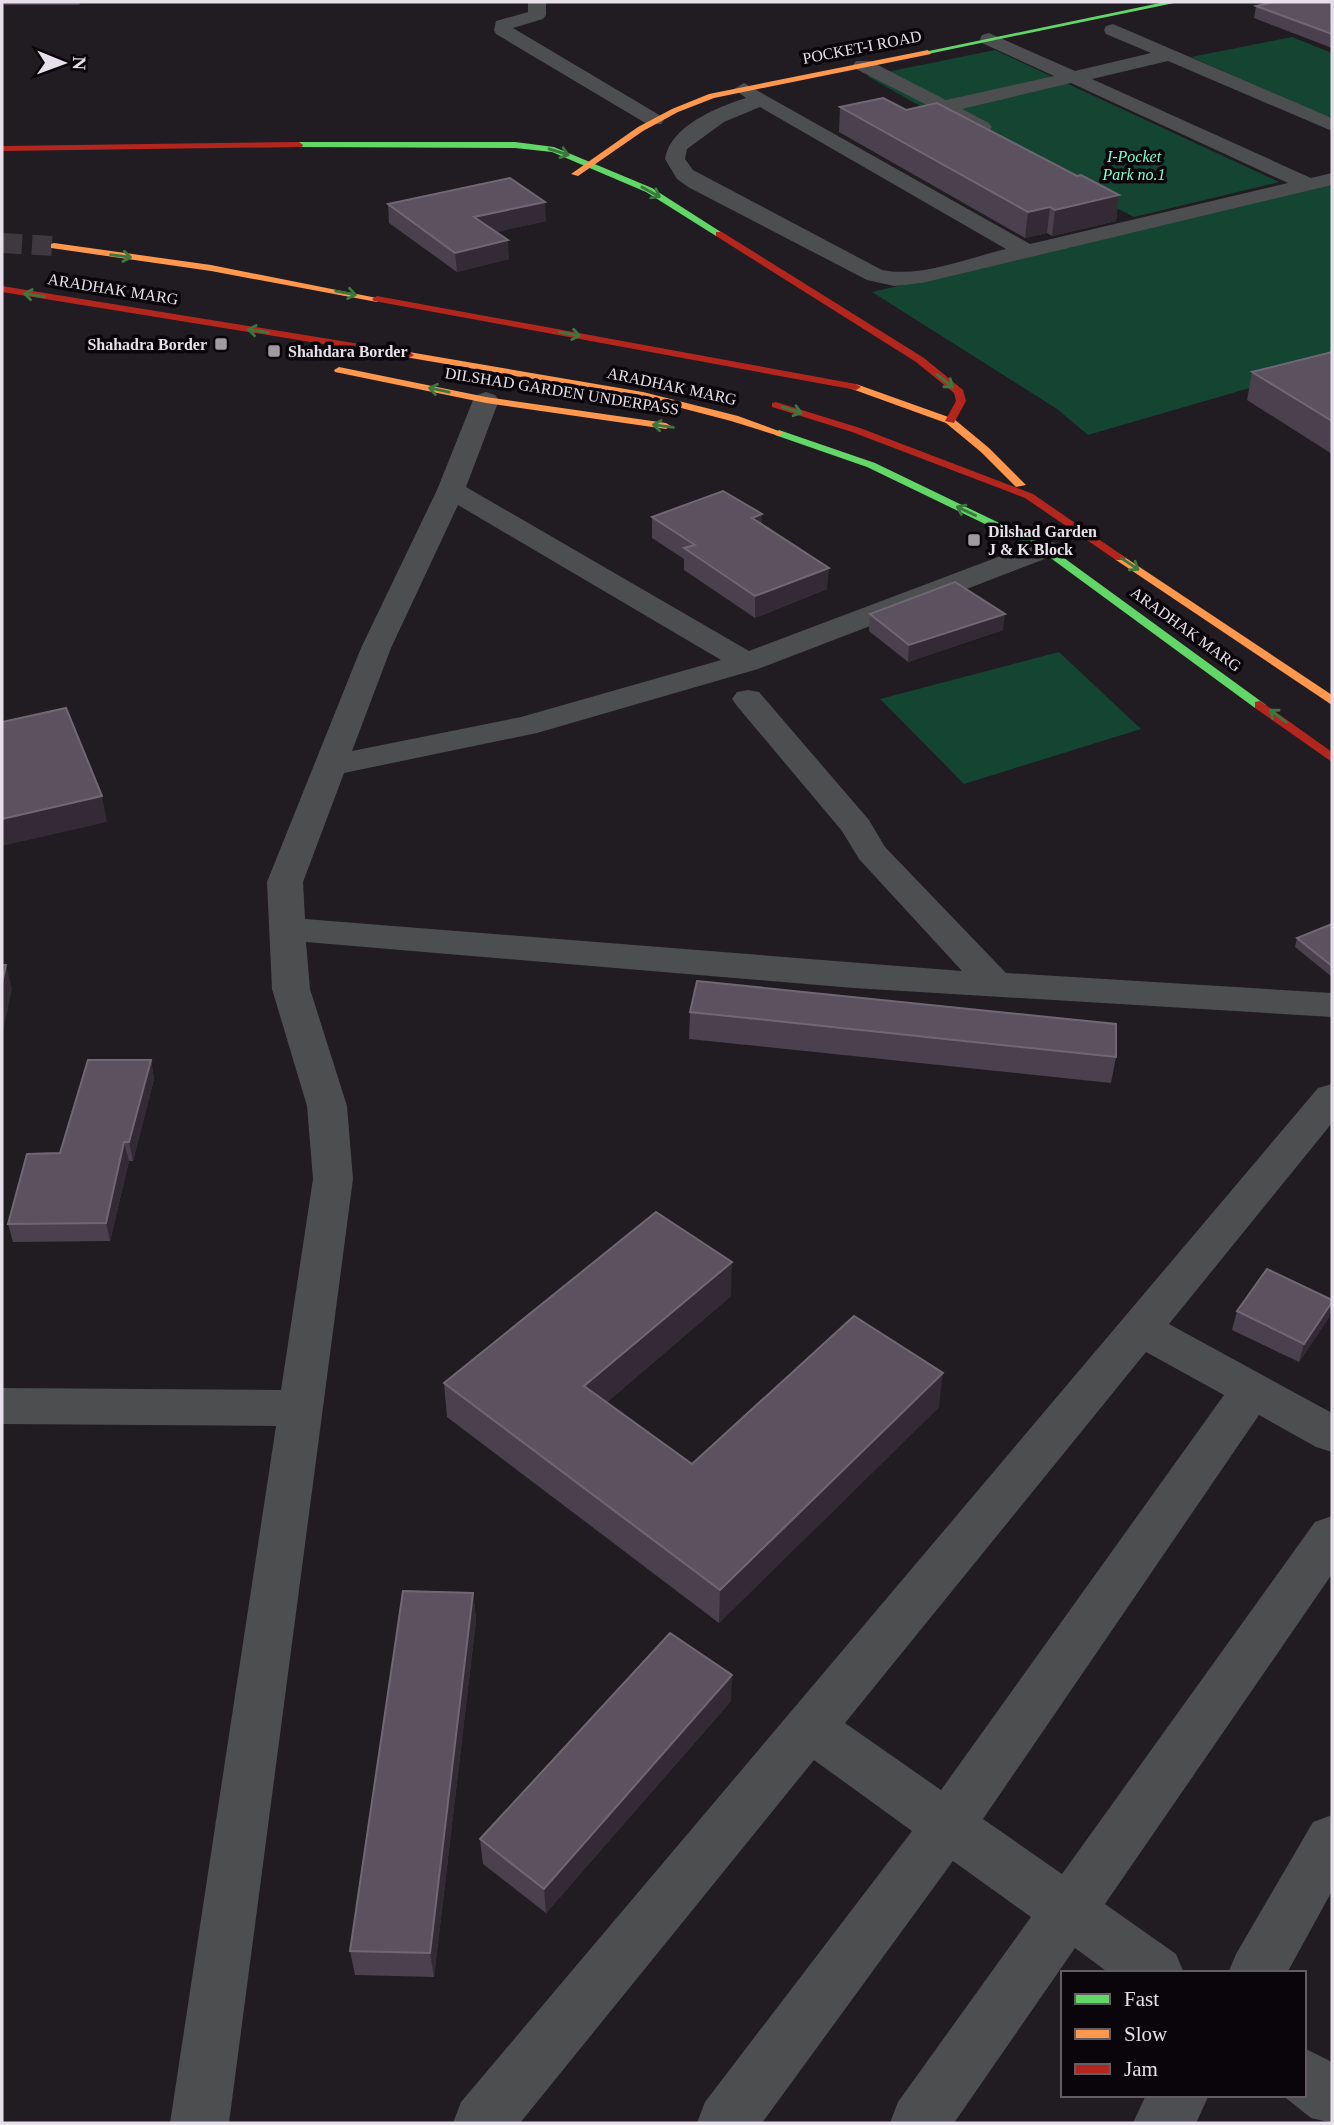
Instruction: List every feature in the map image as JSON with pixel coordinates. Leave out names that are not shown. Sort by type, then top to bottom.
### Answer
[{"type":"main road","name":"POCKET-I ROAD","points":[[575,174],[654,120],[688,103],[753,94],[863,65],[1175,2]]},
{"type":"main road","points":[[2,149],[515,145],[554,149],[649,190],[920,360],[959,392],[961,401],[950,421]]},
{"type":"main road","points":[[2,156],[507,155],[538,161],[575,174],[611,192]]},
{"type":"main road","points":[[689,235],[710,228]]},
{"type":"main road","points":[[54,246],[211,268],[858,387],[888,380]]},
{"type":"main road","points":[[764,282],[853,333],[897,364],[920,360]]},
{"type":"main road","name":"ARADHAK MARG","points":[[2,289],[549,377],[726,414],[871,465],[1045,549],[1332,758]]},
{"type":"main road","name":"DILSHAD GARDEN UNDERPASS","points":[[322,367],[485,400],[681,428]]},
{"type":"main road","name":"ARADHAK MARG","points":[[858,387],[950,421],[985,450],[1029,496],[1332,701]]},
{"type":"main road","name":"ARADHAK MARG","points":[[758,399],[856,430],[1029,496]]},
{"type":"main road","points":[[734,436],[828,450]]},
{"type":"street","points":[[537,2],[537,15],[509,22],[503,25],[503,30],[654,120]]},
{"type":"street","points":[[1113,30],[1332,125]]},
{"type":"street","points":[[989,39],[1310,185]]},
{"type":"street","points":[[907,108],[1074,76],[1168,54]]},
{"type":"street","points":[[863,65],[1003,138]]},
{"type":"street","points":[[1026,251],[753,94],[741,105],[708,121],[677,147],[676,159],[685,174],[695,182],[875,275],[894,279],[922,276],[1332,179]]},
{"type":"street","points":[[813,128],[840,123]]},
{"type":"street","points":[[1136,207],[1160,218]]},
{"type":"street","points":[[199,2123],[302,1408],[332,1179],[327,1106],[291,989],[285,882],[376,648],[452,490],[485,400]]},
{"type":"street","points":[[452,490],[747,662]]},
{"type":"street","points":[[328,766],[526,726],[747,662],[1045,549]]},
{"type":"street","points":[[748,699],[858,827],[872,852],[995,984]]},
{"type":"street","points":[[286,929],[853,976],[1332,1005]]},
{"type":"street","points":[[482,2123],[1332,1097]]},
{"type":"street","points":[[1140,1328],[1332,1434]]},
{"type":"street","points":[[726,2123],[948,1825],[1252,1390]]},
{"type":"street","points":[[2,1406],[302,1408]]},
{"type":"street","points":[[919,2123],[1332,1536]]},
{"type":"street","points":[[810,1728],[1153,1971]]},
{"type":"street","points":[[1257,1971],[1332,1840]]},
{"type":"street","points":[[1306,2078],[1332,2097]]},
{"type":"street","points":[[1162,2123],[1179,2097]]},
{"type":"green space","points":[[1292,37],[1332,53],[1332,116],[1328,117],[1191,57]]},
{"type":"green space","name":"I-Pocket Park no.1","points":[[995,50],[1279,182],[1134,217],[959,128],[867,76]]},
{"type":"green space","points":[[1332,184],[1332,364],[1088,435],[1057,409],[872,292]]},
{"type":"green space","points":[[1059,652],[1141,729],[964,784],[880,699]]},
{"type":"building","points":[[1274,2],[1332,2],[1332,34],[1256,6]]},
{"type":"building","points":[[883,98],[906,110],[937,103],[1119,195],[1055,210],[1050,207],[1028,212],[840,107]]},
{"type":"building","points":[[510,178],[545,202],[474,217],[508,240],[455,253],[388,204]]},
{"type":"building","points":[[1332,352],[1332,421],[1252,372]]},
{"type":"building","points":[[723,491],[762,514],[752,518],[829,568],[755,596],[684,548],[695,545],[652,517]]},
{"type":"building","points":[[955,582],[1005,614],[909,645],[870,614]]},
{"type":"building","points":[[66,708],[102,796],[2,819],[2,722]]},
{"type":"building","points":[[1332,924],[1332,966],[1297,938]]},
{"type":"building","points":[[2,965],[6,965],[2,983]]},
{"type":"building","points":[[697,981],[1116,1024],[1116,1057],[690,1012]]},
{"type":"building","points":[[88,1060],[151,1060],[129,1142],[124,1142],[106,1223],[8,1224],[27,1154],[60,1153]]},
{"type":"building","points":[[656,1212],[732,1262],[584,1386],[692,1464],[854,1316],[943,1373],[720,1590],[444,1383]]},
{"type":"building","points":[[1267,1269],[1332,1300],[1304,1344],[1237,1311]]},
{"type":"building","points":[[403,1591],[473,1593],[430,1953],[350,1951]]},
{"type":"building","points":[[670,1633],[732,1675],[544,1889],[480,1839]]},
{"type":"tunnel","points":[[2,243],[54,246]]},
{"type":"traffic: fast","points":[[928,52],[1175,2]]},
{"type":"traffic: fast","points":[[299,145],[515,145],[554,150],[649,190],[719,234]]},
{"type":"traffic: fast","points":[[779,433],[871,465],[1045,549],[1260,705]]},
{"type":"traffic: slow","points":[[575,174],[640,129],[712,96],[928,52]]},
{"type":"traffic: slow","points":[[54,246],[211,268],[377,299]]},
{"type":"traffic: slow","points":[[409,355],[643,395],[734,418],[779,433]]},
{"type":"traffic: slow","points":[[339,370],[486,400],[666,426]]},
{"type":"traffic: slow","points":[[856,387],[950,421],[985,450],[1020,485]]},
{"type":"traffic: slow","points":[[1120,558],[1332,701]]},
{"type":"traffic: jam","points":[[2,149],[299,145]]},
{"type":"traffic: jam","points":[[719,234],[920,360],[959,392],[961,401],[950,421]]},
{"type":"traffic: jam","points":[[2,289],[409,355]]},
{"type":"traffic: jam","points":[[377,299],[856,387]]},
{"type":"traffic: jam","points":[[776,405],[856,430],[1029,496],[1120,558]]},
{"type":"traffic: jam","points":[[1260,705],[1332,758]]},
{"type":"place","name":"Shahadra Border","points":[[221,344]]},
{"type":"place","name":"Shahdara Border","points":[[274,351]]},
{"type":"place","name":"Dilshad Garden J & K Block","points":[[974,540]]}]
